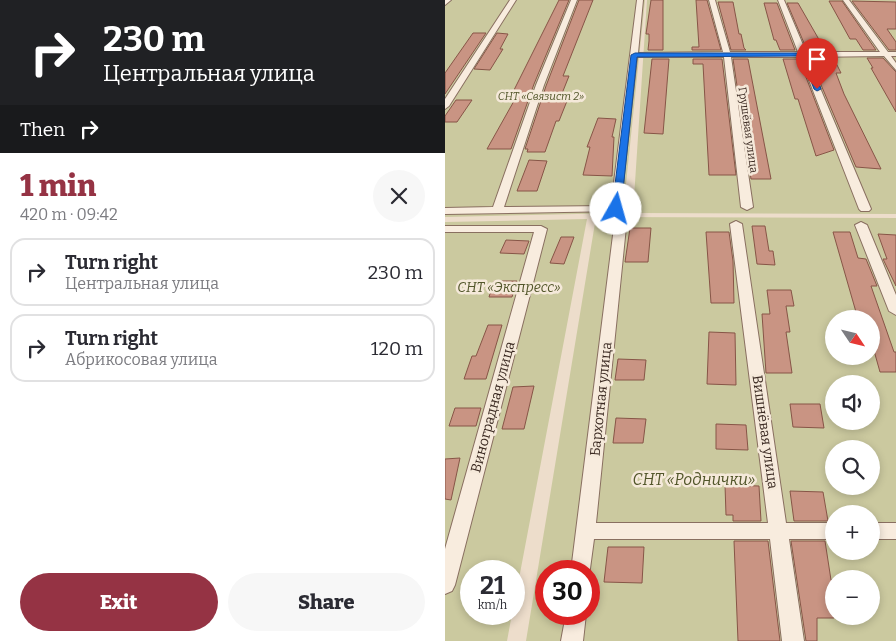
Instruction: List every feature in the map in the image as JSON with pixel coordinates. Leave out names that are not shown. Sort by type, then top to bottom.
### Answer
[{"type":"street","points":[[445,3],[448,0]]},
{"type":"street","points":[[445,106],[513,0]]},
{"type":"street","points":[[497,211],[540,85],[573,0]]},
{"type":"street","points":[[445,212],[616,209],[640,0]]},
{"type":"street","name":"Грушёвая улица","points":[[711,0],[727,55],[747,207]]},
{"type":"street","points":[[781,0],[865,209]]},
{"type":"street","points":[[846,0],[896,68]]},
{"type":"street","points":[[635,55],[896,54]]},
{"type":"street","name":"Вишнёвая улица","points":[[736,224],[793,641]]},
{"type":"street","points":[[861,225],[896,311]]},
{"type":"street","name":"Бархотная улица","points":[[582,560],[620,227]]},
{"type":"street","name":"Виноградная улица","points":[[445,229],[541,229],[445,585]]},
{"type":"street","points":[[586,531],[825,532]]},
{"type":"street","points":[[880,531],[896,531]]},
{"type":"street","points":[[572,641],[574,625]]},
{"type":"green space","name":"СНТ «Связист 2»","points":[[445,0],[645,0],[623,213],[445,217]]},
{"type":"green space","points":[[647,0],[896,0],[896,214],[633,213]]},
{"type":"green space","name":"СНТ «Роднички»","points":[[596,217],[896,218],[896,641],[526,641],[535,586],[535,625],[600,625],[600,560],[539,560]]},
{"type":"green space","name":"СНТ «Экспресс»","points":[[587,219],[523,560],[460,560],[460,625],[510,625],[507,641],[445,641],[445,222]]},
{"type":"building","points":[[559,0],[569,0],[534,84],[511,149],[487,149],[519,92],[513,92]]},
{"type":"building","points":[[579,0],[593,0],[563,76],[569,76],[561,96],[569,96],[559,121],[556,121],[545,152],[527,152],[528,149],[525,149],[546,86]]},
{"type":"building","points":[[651,0],[663,0],[663,50],[648,50],[649,34],[646,34]]},
{"type":"building","points":[[696,0],[707,0],[721,50],[692,50],[692,47],[699,47]]},
{"type":"building","points":[[829,1],[842,1],[876,50],[863,50],[856,39],[850,39]]},
{"type":"building","points":[[852,1],[896,2],[896,29],[887,29],[896,42],[896,50],[889,50]]},
{"type":"building","points":[[718,2],[733,2],[739,34],[741,34],[746,50],[731,50]]},
{"type":"building","points":[[764,3],[777,3],[795,50],[780,50],[776,40],[774,40]]},
{"type":"building","points":[[787,3],[798,3],[825,50],[807,50]]},
{"type":"building","points":[[473,33],[486,33],[445,94],[445,73]]},
{"type":"building","points":[[497,33],[508,34],[500,49],[503,49],[490,70],[474,69]]},
{"type":"building","points":[[867,58],[883,58],[896,72],[896,112],[871,68],[873,68]]},
{"type":"building","points":[[652,59],[669,59],[663,134],[644,133]]},
{"type":"building","points":[[693,59],[722,59],[736,175],[709,175],[703,64],[693,64]]},
{"type":"building","points":[[733,59],[748,59],[771,179],[751,179]]},
{"type":"building","points":[[783,59],[799,59],[834,150],[816,156],[798,99],[795,99]]},
{"type":"building","points":[[810,59],[834,59],[841,73],[836,73],[844,94],[881,169],[856,167]]},
{"type":"building","points":[[456,100],[472,100],[457,122],[445,122],[445,116]]},
{"type":"building","points":[[598,118],[616,119],[612,137],[614,137],[612,176],[583,175],[590,147],[587,147]]},
{"type":"building","points":[[529,160],[547,161],[537,191],[517,191]]},
{"type":"building","points":[[752,226],[765,226],[769,251],[773,251],[775,265],[757,264]]},
{"type":"building","points":[[630,228],[651,228],[648,262],[625,262]]},
{"type":"building","points":[[706,232],[729,232],[733,261],[734,303],[711,303]]},
{"type":"building","points":[[833,232],[850,232],[858,258],[866,259],[877,286],[871,286],[879,310],[855,310]]},
{"type":"building","points":[[878,234],[896,235],[896,286],[883,259],[887,259]]},
{"type":"building","points":[[561,237],[574,237],[564,264],[550,263]]},
{"type":"building","points":[[506,240],[529,241],[524,254],[500,253]]},
{"type":"building","points":[[494,281],[517,281],[512,297],[489,297]]},
{"type":"building","points":[[767,290],[791,290],[794,306],[786,306],[790,332],[786,332],[792,373],[766,373],[762,314],[770,314]]},
{"type":"building","points":[[880,312],[894,352],[896,352],[896,372],[880,372],[878,365],[880,365]]},
{"type":"building","points":[[488,325],[502,325],[486,379],[464,379],[472,356],[476,356]]},
{"type":"building","points":[[709,332],[735,333],[736,385],[707,384]]},
{"type":"building","points":[[618,359],[646,360],[644,380],[615,380]]},
{"type":"building","points":[[534,386],[524,429],[502,429],[513,387]]},
{"type":"building","points":[[790,404],[820,404],[824,428],[793,427]]},
{"type":"building","points":[[455,408],[481,408],[476,426],[449,426]]},
{"type":"building","points":[[616,418],[646,419],[643,443],[613,443]]},
{"type":"building","points":[[716,424],[746,425],[748,450],[716,449]]},
{"type":"building","points":[[460,458],[451,500],[445,499],[445,459]]},
{"type":"building","points":[[725,485],[759,486],[761,521],[733,521],[733,515],[726,515]]},
{"type":"building","points":[[790,491],[823,492],[825,521],[794,521]]},
{"type":"building","points":[[734,541],[768,541],[780,641],[738,641]]},
{"type":"building","points":[[791,541],[825,541],[825,560],[828,560],[829,570],[825,570],[825,618],[817,618],[817,641],[806,641]]},
{"type":"building","points":[[608,547],[644,547],[642,583],[604,582]]},
{"type":"route","points":[[616,209],[635,55],[804,54],[817,89]]}]
